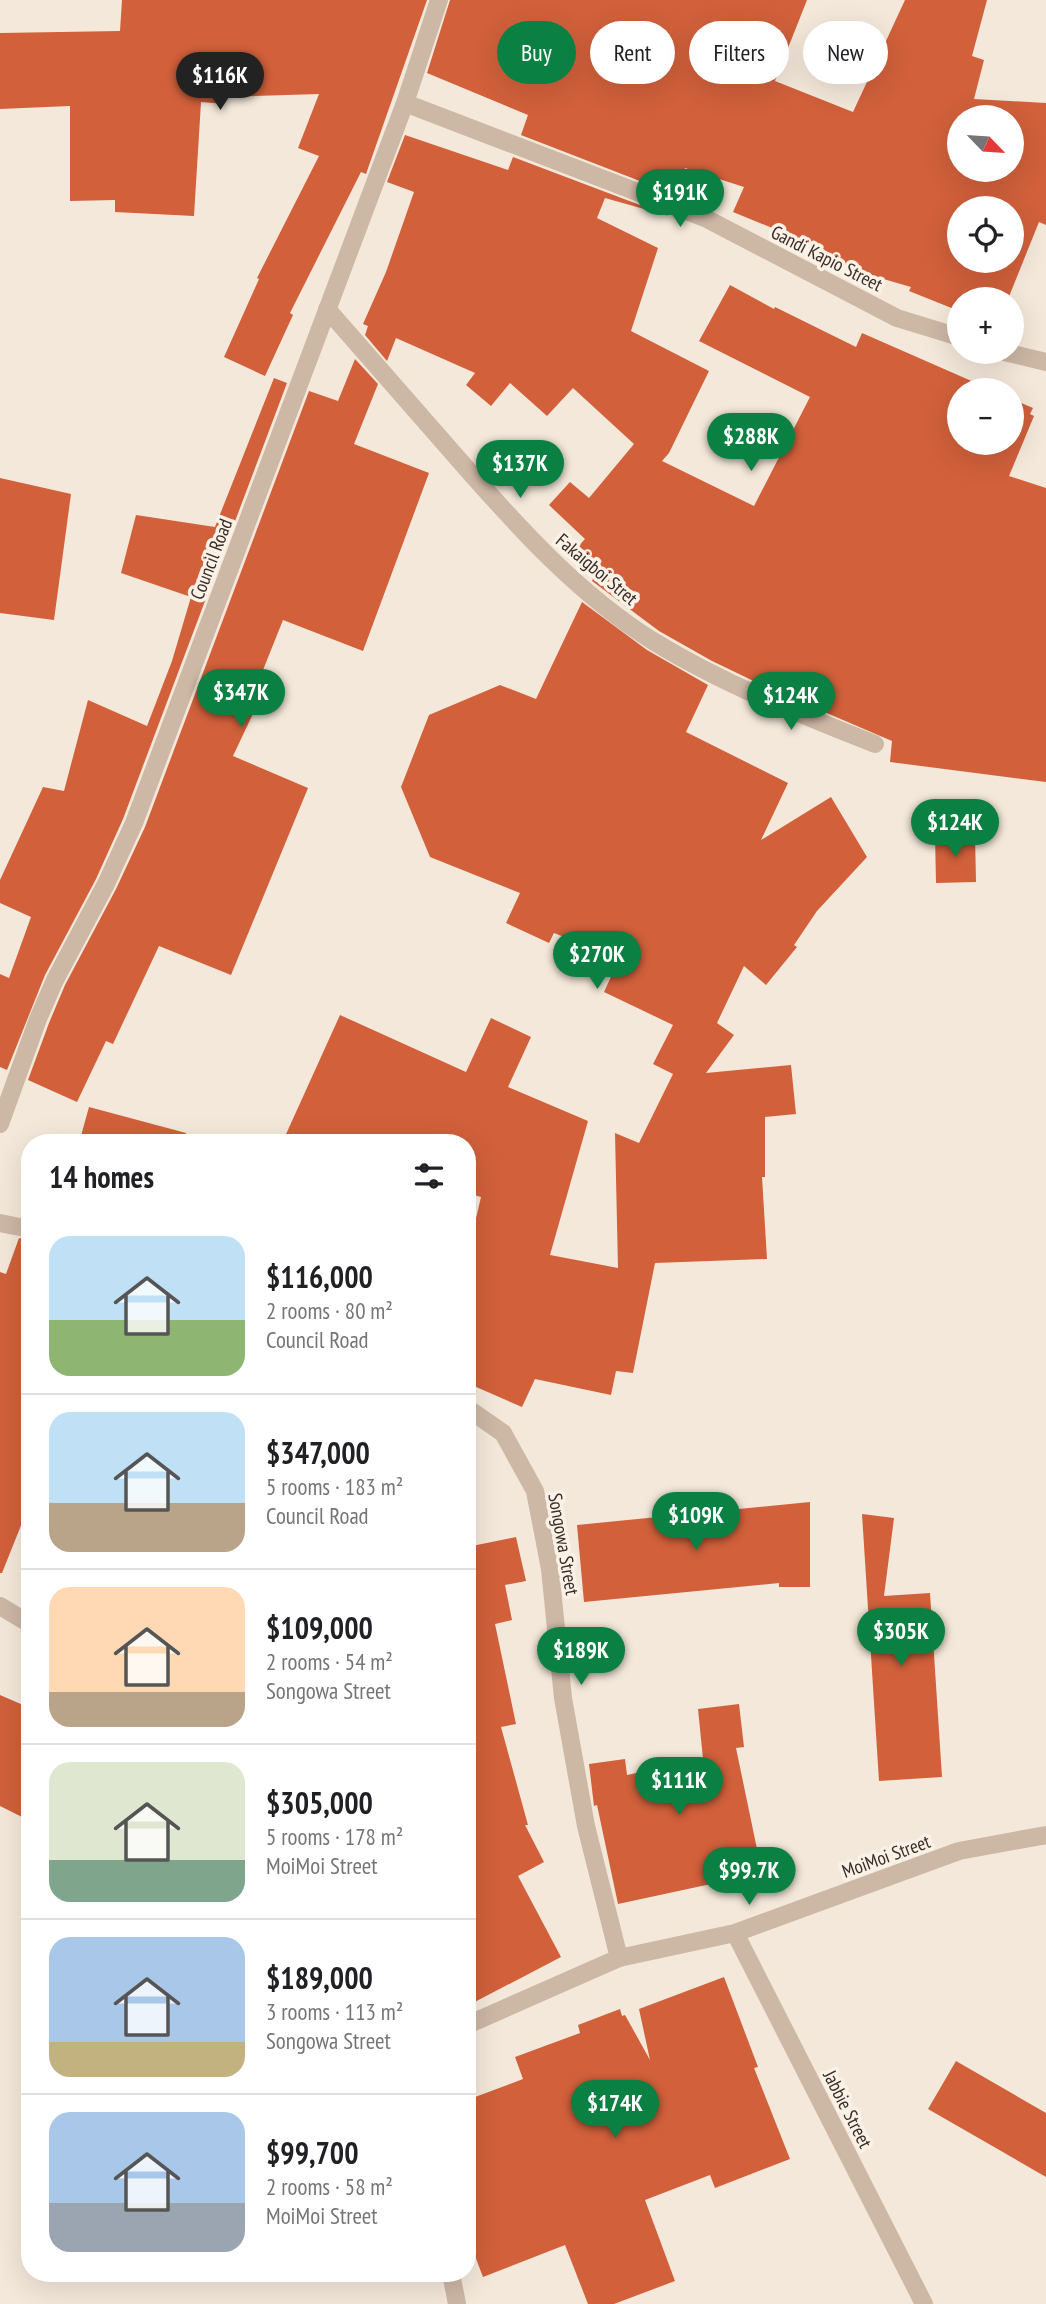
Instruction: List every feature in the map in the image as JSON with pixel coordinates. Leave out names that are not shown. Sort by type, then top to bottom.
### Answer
[{"type":"street","name":"Council Road","points":[[0,1124],[55,980],[106,884],[134,823],[405,103],[439,0]]},
{"type":"street","name":"Gandi Kapio Street","points":[[405,103],[705,218],[897,318],[947,333]]},
{"type":"street","name":"Fakaigboi Stret","points":[[327,309],[505,512],[555,565],[598,601],[653,641],[725,680],[789,710],[875,744]]},
{"type":"street","points":[[1024,357],[1046,362]]},
{"type":"street","points":[[0,1223],[21,1227]]},
{"type":"street","name":"Songowa Street","points":[[476,1414],[503,1433],[535,1491],[550,1569],[565,1711],[586,1826],[619,1958]]},
{"type":"street","points":[[0,1606],[21,1619]]},
{"type":"street","name":"MoiMoi Street","points":[[476,2021],[619,1958],[735,1933],[959,1851],[1046,1835]]},
{"type":"street","name":"Jabbie Street","points":[[735,1933],[923,2304]]},
{"type":"street","points":[[453,2282],[457,2304]]},
{"type":"building","points":[[122,0],[427,0],[366,174],[361,172],[290,313],[293,315],[265,376],[224,357],[259,279],[257,278],[319,156],[298,148],[319,94],[224,97],[224,104],[201,102],[194,216],[115,212],[115,200],[70,201],[70,106],[0,109],[0,33],[120,31]]},
{"type":"building","points":[[450,0],[807,0],[789,46],[789,21],[689,21],[689,84],[783,84],[853,112],[866,84],[888,84],[888,37],[905,0],[987,0],[972,56],[984,60],[974,99],[1046,103],[1046,225],[1039,222],[1024,259],[1024,196],[947,196],[947,273],[1018,273],[1013,287],[947,287],[947,306],[909,291],[911,287],[818,260],[821,248],[733,212],[744,187],[685,168],[676,195],[521,135],[528,115],[427,73]]},
{"type":"building","points":[[405,135],[508,170],[513,157],[669,216],[605,198],[597,218],[658,248],[631,331],[709,371],[669,453],[662,461],[754,506],[810,397],[699,341],[730,285],[774,309],[775,307],[856,347],[862,333],[965,378],[947,378],[947,455],[1018,455],[1009,476],[1046,488],[1046,782],[890,762],[892,741],[712,661],[659,631],[592,581],[596,573],[573,552],[585,539],[549,505],[570,482],[589,498],[634,444],[573,388],[547,416],[510,383],[491,406],[466,385],[475,373],[396,338],[387,361],[365,335],[368,326],[363,324],[386,272],[414,192],[387,182]]},
{"type":"building","points":[[355,359],[378,384],[354,444],[429,473],[363,651],[283,620],[251,700],[258,703],[233,756],[308,788],[231,975],[159,946],[113,1044],[106,1041],[77,1102],[28,1080],[49,1023],[65,985],[116,889],[145,827],[309,391],[338,401]]},
{"type":"building","points":[[274,378],[287,383],[123,819],[96,879],[45,975],[7,1070],[0,1067],[0,974],[9,978],[31,917],[0,903],[0,880],[43,787],[64,791],[88,700],[147,726],[172,661],[191,597],[121,573],[136,515],[215,527]]},
{"type":"building","points":[[1024,404],[1033,408],[1030,414],[1034,416],[1024,440]]},
{"type":"building","points":[[0,478],[71,494],[54,620],[0,613]]},
{"type":"building","points":[[582,602],[647,650],[708,685],[686,732],[788,783],[761,840],[831,797],[867,857],[817,911],[794,945],[797,947],[766,985],[744,966],[717,1023],[734,1035],[706,1073],[791,1065],[796,1114],[765,1117],[765,1177],[762,1177],[767,1259],[655,1263],[633,1373],[616,1371],[611,1395],[535,1379],[522,1407],[476,1387],[476,1218],[481,1197],[476,1196],[476,1134],[286,1134],[340,1015],[466,1072],[491,1018],[531,1037],[508,1087],[588,1121],[550,1255],[618,1268],[615,1133],[639,1143],[673,1074],[653,1064],[673,1025],[604,992],[619,959],[554,933],[549,943],[506,923],[520,893],[430,857],[401,787],[429,715],[500,685],[536,699]]},
{"type":"building","points":[[935,835],[975,835],[976,882],[936,883]]},
{"type":"building","points":[[89,1107],[186,1133],[186,1134],[82,1134]]},
{"type":"building","points":[[21,1238],[21,1526],[0,1573],[0,1272],[6,1274]]},
{"type":"building","points":[[810,1502],[810,1587],[779,1587],[779,1583],[584,1602],[577,1525]]},
{"type":"building","points":[[862,1514],[894,1518],[884,1596],[930,1593],[942,1777],[879,1781]]},
{"type":"building","points":[[516,1537],[526,1581],[505,1585],[512,1620],[495,1624],[516,1724],[501,1727],[528,1825],[525,1825],[544,1862],[518,1876],[561,1957],[476,2001],[476,1545]]},
{"type":"building","points":[[0,1695],[21,1704],[21,1816],[0,1806]]},
{"type":"building","points":[[739,1704],[744,1747],[736,1748],[762,1873],[618,1904],[597,1805],[594,1806],[589,1764],[625,1759],[627,1775],[703,1759],[698,1709]]},
{"type":"building","points":[[724,1977],[758,2067],[754,2068],[790,2159],[715,2188],[710,2175],[645,2200],[675,2281],[614,2304],[588,2304],[565,2245],[483,2277],[476,2259],[476,2097],[523,2079],[515,2057],[580,2033],[578,2025],[620,2009],[650,2060],[639,2009]]},
{"type":"building","points":[[956,2061],[1046,2113],[1046,2177],[928,2109]]}]
